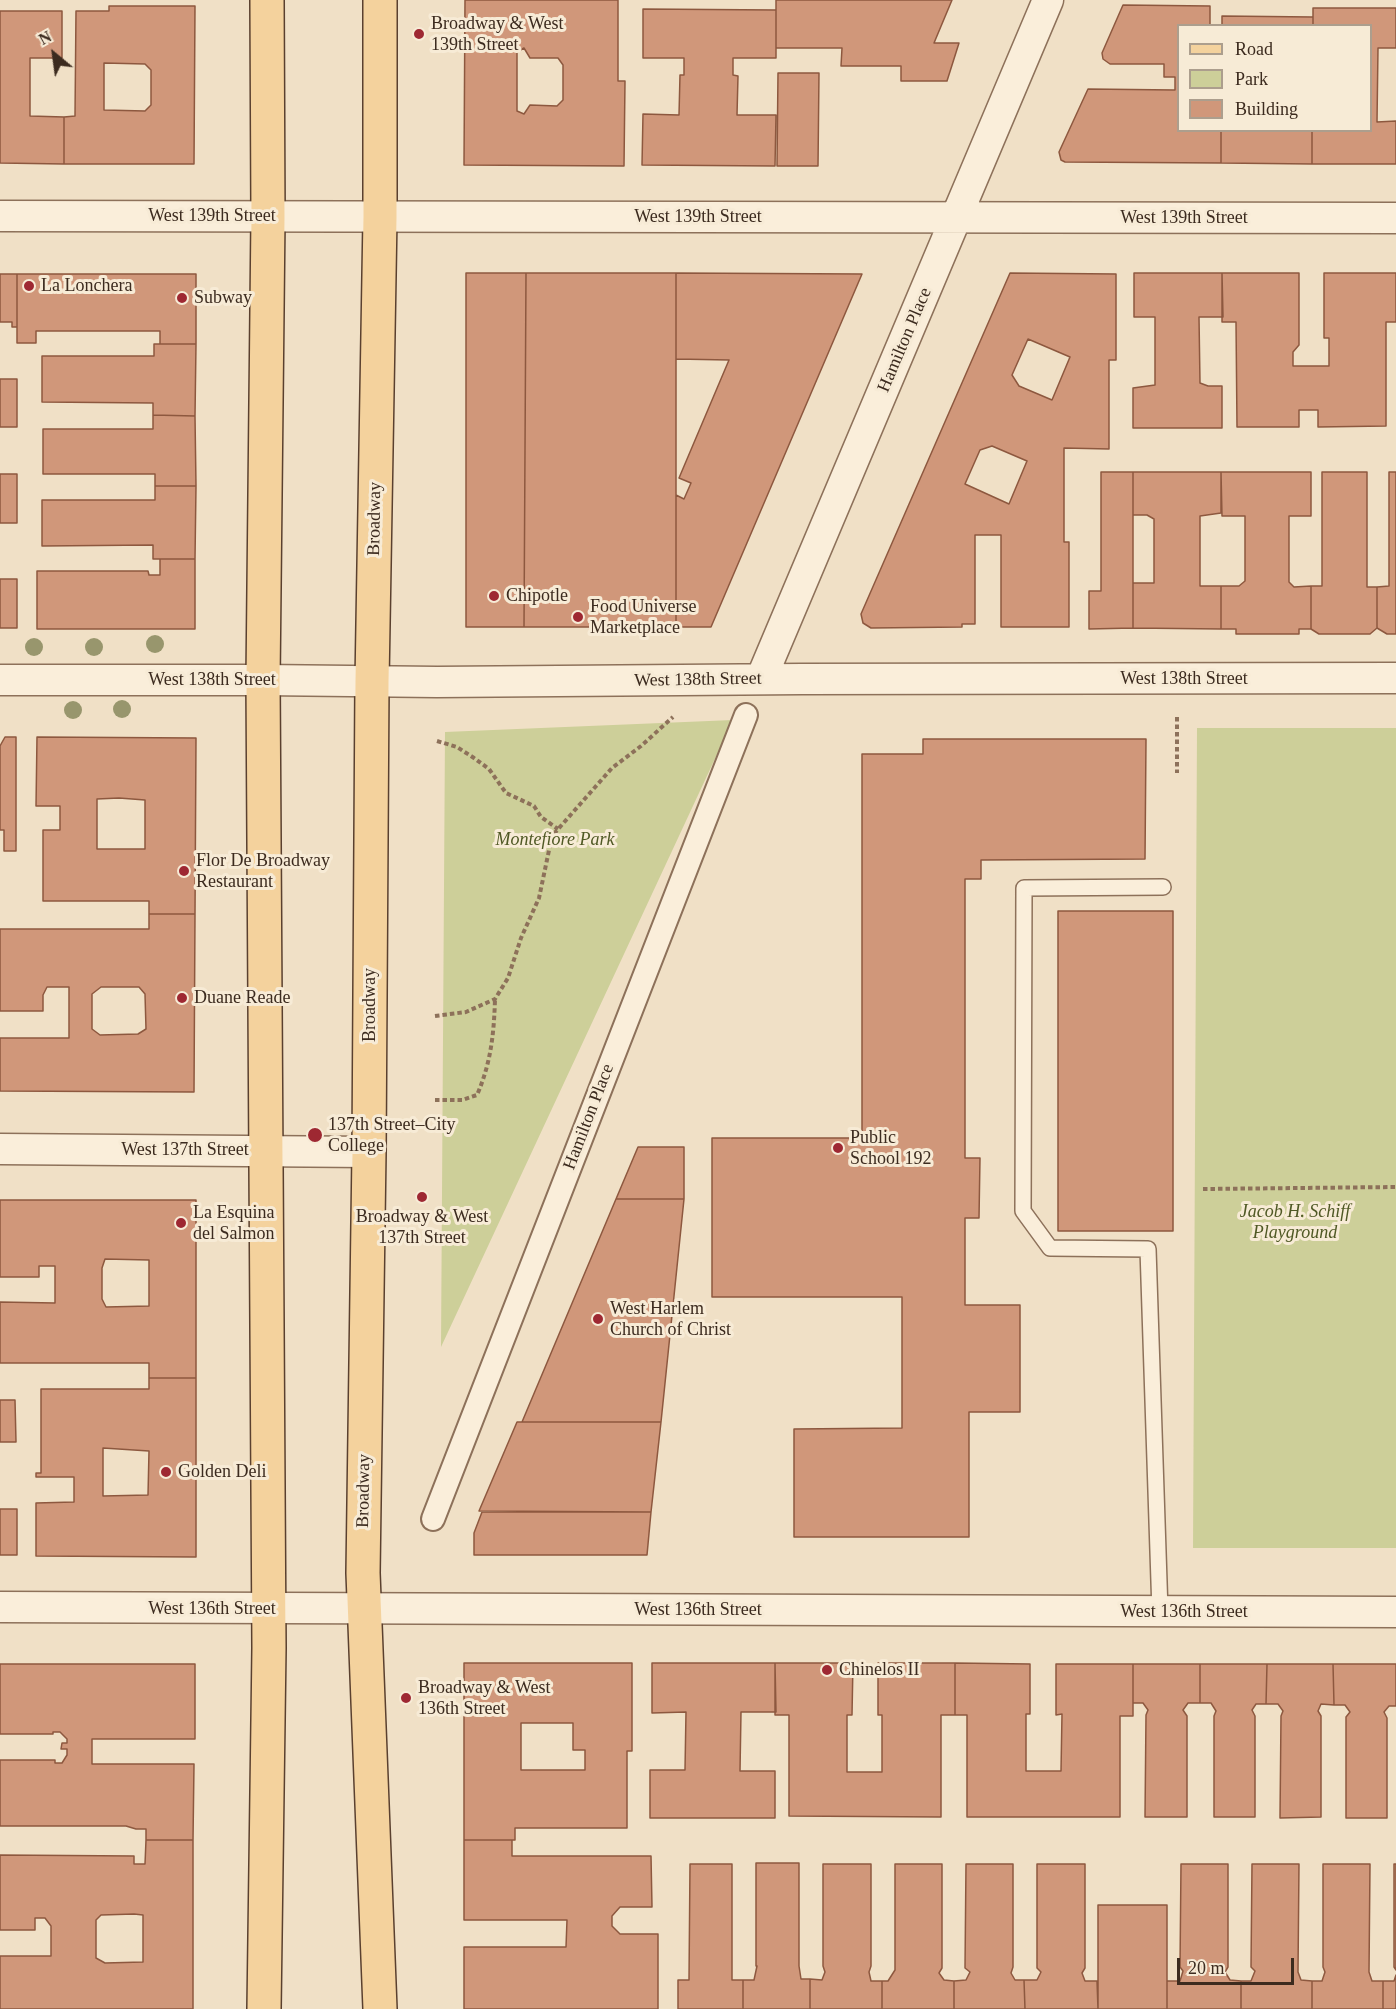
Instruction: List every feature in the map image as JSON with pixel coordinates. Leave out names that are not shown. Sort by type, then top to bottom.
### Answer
[{"type":"main road","points":[[264,2009],[269,1609],[263,680],[268,217],[267,0]]},
{"type":"main road","name":"Broadway","points":[[380,0],[380,217],[372,682],[364,1608],[380,2009]]},
{"type":"street","name":"Hamilton Place","points":[[761,679],[1048,0]]},
{"type":"street","name":"West 139th Street","points":[[0,216],[1396,218]]},
{"type":"street","name":"West 138th Street","points":[[0,680],[372,682],[1396,678]]},
{"type":"street","name":"Hamilton Place","points":[[433,1519],[746,715]]},
{"type":"street","name":"West 137th Street","points":[[0,1149],[369,1152]]},
{"type":"street","name":"West 136th Street","points":[[0,1607],[1396,1612]]},
{"type":"lane","points":[[1160,1612],[1148,1249],[1050,1248],[1023,1211],[1024,888],[1163,887]]},
{"type":"path","points":[[435,1100],[462,1100],[477,1095],[485,1076],[493,1042],[495,999],[508,978],[521,938],[539,898],[552,836],[612,768],[674,717]]},
{"type":"path","points":[[1177,717],[1178,773]]},
{"type":"path","points":[[437,741],[457,747],[474,758],[489,769],[506,793],[534,806],[541,817],[558,829]]},
{"type":"path","points":[[435,1016],[466,1012],[495,999]]},
{"type":"path","points":[[1203,1189],[1396,1187]]},
{"type":"green space","name":"Montefiore Park","points":[[733,720],[441,1347],[445,732]]},
{"type":"green space","name":"Jacob H. Schiff Playground","points":[[1197,728],[1396,728],[1396,1548],[1193,1548]]},
{"type":"building","points":[[465,0],[618,0],[618,81],[625,81],[624,166],[464,165]],"holes":[[[524,48],[530,58],[558,58],[563,65],[563,100],[557,106],[530,105],[524,114],[517,111],[517,52]]]},
{"type":"building","points":[[776,0],[952,0],[934,43],[959,43],[947,81],[901,81],[901,66],[841,66],[842,48],[776,48]]},
{"type":"building","points":[[1123,5],[1210,6],[1210,24],[1177,24],[1177,132],[1221,132],[1221,163],[1065,162],[1061,160],[1059,152],[1088,89],[1175,90],[1175,77],[1164,77],[1164,64],[1110,64],[1103,59],[1102,53]]},
{"type":"building","points":[[109,6],[195,6],[194,164],[64,164],[64,117],[75,116],[76,11],[109,11]],"holes":[[[104,63],[145,64],[151,70],[151,105],[145,111],[104,110]]]},
{"type":"building","points":[[1313,8],[1396,8],[1396,48],[1378,48],[1377,122],[1396,121],[1396,164],[1312,164],[1312,132],[1372,132],[1372,24],[1313,24]]},
{"type":"building","points":[[643,9],[776,10],[776,58],[733,58],[733,75],[738,76],[737,115],[776,115],[775,166],[642,165],[643,114],[679,115],[680,75],[684,75],[684,58],[643,58]]},
{"type":"building","points":[[0,11],[62,11],[62,58],[30,58],[30,116],[64,117],[64,164],[0,163]]},
{"type":"building","points":[[1222,16],[1313,17],[1313,24],[1222,24]]},
{"type":"building","points":[[778,73],[819,73],[818,166],[777,166]]},
{"type":"building","points":[[1221,132],[1312,132],[1312,164],[1221,163]]},
{"type":"building","points":[[466,273],[526,273],[524,627],[466,627]]},
{"type":"building","points":[[526,273],[676,273],[676,627],[524,627]]},
{"type":"building","points":[[676,273],[862,274],[711,627],[676,627],[676,495],[684,499],[691,483],[679,478],[729,360],[676,359]]},
{"type":"building","points":[[1010,273],[1116,274],[1116,360],[1109,360],[1109,449],[1064,448],[1064,542],[1069,542],[1069,627],[1001,627],[1001,535],[975,535],[975,624],[962,624],[962,627],[871,628],[863,623],[861,614]],"holes":[[[1028,339],[1070,357],[1052,400],[1019,386],[1012,375]],[[992,446],[1027,461],[1009,504],[965,484],[980,450]]]},
{"type":"building","points":[[1134,273],[1222,273],[1223,317],[1199,317],[1200,383],[1208,386],[1222,386],[1222,428],[1133,428],[1133,388],[1155,385],[1155,317],[1134,317]]},
{"type":"building","points":[[1222,273],[1299,273],[1299,345],[1293,352],[1293,366],[1329,366],[1329,338],[1324,338],[1324,273],[1396,273],[1396,322],[1386,322],[1386,426],[1318,427],[1318,410],[1299,410],[1299,427],[1237,427],[1236,322],[1222,322]]},
{"type":"building","points":[[0,274],[17,274],[17,327],[12,327],[12,322],[0,322]]},
{"type":"building","points":[[17,274],[196,274],[196,344],[160,344],[160,331],[36,331],[36,343],[17,343]]},
{"type":"building","points":[[154,344],[196,344],[195,416],[153,415],[153,403],[42,402],[42,356],[154,356]]},
{"type":"building","points":[[0,379],[17,379],[17,427],[0,427]]},
{"type":"building","points":[[153,415],[195,416],[196,486],[155,486],[155,474],[43,474],[43,429],[153,429]]},
{"type":"building","points":[[1101,472],[1133,472],[1133,628],[1089,629],[1089,591],[1101,591]]},
{"type":"building","points":[[1133,472],[1221,472],[1221,513],[1200,516],[1200,586],[1221,586],[1221,629],[1133,628],[1133,583],[1154,583],[1154,519],[1147,515],[1133,515]]},
{"type":"building","points":[[1221,472],[1311,472],[1311,516],[1289,516],[1289,582],[1294,587],[1311,586],[1311,629],[1299,629],[1299,634],[1236,634],[1236,629],[1221,629],[1221,586],[1239,586],[1245,581],[1245,516],[1222,516]]},
{"type":"building","points":[[1322,472],[1367,472],[1367,587],[1377,587],[1377,628],[1370,634],[1319,634],[1311,629],[1311,586],[1322,586]]},
{"type":"building","points":[[1389,472],[1396,472],[1396,634],[1387,634],[1377,628],[1377,587],[1389,586]]},
{"type":"building","points":[[0,474],[17,474],[17,523],[0,523]]},
{"type":"building","points":[[155,486],[196,486],[195,559],[153,559],[153,545],[42,546],[42,500],[155,500]]},
{"type":"building","points":[[160,559],[195,559],[195,629],[37,629],[37,571],[148,571],[149,575],[160,575]]},
{"type":"building","points":[[0,579],[17,579],[17,628],[0,628]]},
{"type":"building","points":[[5,737],[16,737],[16,851],[4,851],[4,830],[0,830],[0,746]]},
{"type":"building","points":[[37,737],[196,738],[195,914],[149,914],[149,901],[43,901],[43,830],[60,830],[60,806],[36,806]],"holes":[[[97,799],[145,800],[145,849],[97,849]]]},
{"type":"building","name":"Public School 192","points":[[923,739],[1146,739],[1145,859],[981,860],[981,879],[965,879],[965,1158],[980,1158],[979,1218],[965,1218],[965,1305],[1020,1305],[1020,1412],[969,1412],[969,1537],[794,1537],[794,1429],[902,1428],[902,1297],[712,1297],[712,1138],[862,1138],[862,754],[923,754]]},
{"type":"building","points":[[1058,911],[1173,911],[1173,1231],[1058,1231]]},
{"type":"building","points":[[149,914],[195,914],[194,1092],[0,1091],[0,1038],[69,1038],[69,987],[47,987],[43,995],[43,1011],[0,1011],[0,929],[149,929]],"holes":[[[101,987],[139,987],[145,994],[146,1029],[138,1034],[100,1035],[92,1029],[92,994]]]},
{"type":"building","points":[[638,1147],[684,1147],[684,1199],[616,1199]]},
{"type":"building","points":[[616,1199],[684,1199],[661,1422],[522,1422]]},
{"type":"building","points":[[0,1200],[196,1200],[196,1378],[149,1378],[149,1363],[0,1363],[0,1302],[55,1303],[55,1266],[39,1266],[39,1277],[0,1277]],"holes":[[[105,1259],[149,1260],[149,1306],[106,1307],[102,1299],[102,1268]]]},
{"type":"building","points":[[149,1378],[196,1378],[196,1557],[36,1556],[36,1503],[74,1502],[74,1477],[36,1477],[36,1473],[41,1473],[41,1389],[149,1389]],"holes":[[[103,1448],[149,1451],[148,1495],[103,1496]]]},
{"type":"building","points":[[0,1400],[15,1400],[16,1442],[0,1442]]},
{"type":"building","points":[[517,1422],[661,1422],[651,1512],[479,1511]]},
{"type":"building","points":[[0,1509],[17,1509],[17,1555],[0,1555]]},
{"type":"building","points":[[482,1512],[651,1512],[647,1555],[474,1555],[474,1533]]},
{"type":"building","points":[[464,1663],[632,1663],[632,1751],[627,1751],[627,1828],[515,1828],[515,1840],[464,1840]],"holes":[[[521,1723],[573,1723],[573,1750],[585,1750],[585,1770],[521,1770]]]},
{"type":"building","points":[[652,1663],[775,1663],[776,1712],[741,1712],[740,1771],[775,1771],[775,1818],[650,1818],[650,1770],[685,1770],[686,1712],[652,1713]]},
{"type":"building","points":[[775,1663],[853,1663],[852,1715],[847,1715],[847,1772],[882,1772],[882,1715],[878,1715],[878,1663],[955,1663],[955,1715],[941,1715],[941,1817],[789,1816],[789,1715],[775,1715]]},
{"type":"building","points":[[955,1663],[1030,1664],[1030,1714],[1026,1714],[1026,1771],[1061,1771],[1062,1714],[1056,1715],[1056,1664],[1133,1664],[1133,1716],[1120,1716],[1120,1817],[967,1817],[967,1715],[955,1715]]},
{"type":"building","points":[[0,1664],[195,1664],[195,1739],[92,1739],[92,1764],[194,1764],[193,1840],[146,1840],[146,1829],[126,1826],[0,1826],[0,1760],[55,1760],[55,1763],[62,1763],[67,1755],[67,1749],[61,1749],[62,1743],[67,1743],[67,1739],[60,1732],[0,1734]]},
{"type":"building","points":[[1133,1664],[1200,1664],[1200,1703],[1188,1703],[1183,1710],[1187,1716],[1187,1817],[1145,1817],[1146,1715],[1148,1710],[1143,1703],[1133,1703]]},
{"type":"building","points":[[1200,1664],[1267,1664],[1266,1704],[1256,1704],[1252,1710],[1255,1716],[1255,1817],[1214,1817],[1214,1716],[1216,1711],[1211,1703],[1200,1703]]},
{"type":"building","points":[[1267,1664],[1333,1664],[1334,1705],[1321,1704],[1318,1711],[1321,1716],[1321,1817],[1280,1818],[1281,1716],[1283,1711],[1278,1704],[1266,1704]]},
{"type":"building","points":[[1333,1664],[1396,1664],[1396,1706],[1389,1706],[1384,1712],[1387,1718],[1387,1818],[1346,1818],[1346,1717],[1350,1712],[1345,1705],[1334,1705]]},
{"type":"building","points":[[146,1840],[193,1840],[193,2009],[0,2009],[0,1956],[51,1956],[51,1926],[45,1918],[35,1918],[35,1930],[0,1930],[0,1855],[134,1856],[134,1864],[145,1864]],"holes":[[[101,1915],[143,1915],[143,1962],[105,1963],[96,1958],[96,1920]]]},
{"type":"building","points":[[464,1840],[512,1840],[512,1856],[651,1856],[652,1907],[620,1907],[612,1916],[612,1926],[620,1934],[658,1934],[658,2009],[464,2009],[464,1947],[566,1947],[567,1920],[464,1920]]},
{"type":"building","points":[[756,1863],[799,1863],[799,1966],[801,1979],[810,1979],[810,2009],[743,2009],[743,1980],[754,1980],[757,1966]]},
{"type":"building","points":[[690,1864],[732,1864],[732,1980],[743,1980],[743,2009],[678,2009],[678,1980],[689,1980]]},
{"type":"building","points":[[823,1864],[871,1864],[871,1966],[869,1972],[871,1981],[882,1981],[882,2009],[810,2009],[810,1979],[822,1980],[825,1972],[823,1966]]},
{"type":"building","points":[[895,1864],[942,1864],[942,1968],[939,1973],[944,1980],[954,1981],[954,2009],[882,2009],[882,1981],[888,1981],[895,1970]]},
{"type":"building","points":[[966,1864],[1013,1864],[1013,1967],[1011,1973],[1015,1980],[1024,1980],[1025,2009],[954,2009],[954,1981],[966,1980],[970,1972],[965,1968]]},
{"type":"building","points":[[1037,1864],[1085,1864],[1085,1968],[1082,1973],[1085,1981],[1097,1981],[1098,2009],[1025,2009],[1024,1980],[1037,1980],[1041,1972],[1037,1968]]},
{"type":"building","points":[[1181,1864],[1228,1864],[1228,1967],[1225,1972],[1230,1980],[1241,1981],[1241,2009],[1167,2009],[1167,1981],[1180,1981],[1183,1971],[1180,1967]]},
{"type":"building","points":[[1252,1864],[1299,1864],[1298,1972],[1301,1980],[1312,1981],[1312,2009],[1241,2009],[1241,1981],[1251,1981],[1255,1971],[1251,1967]]},
{"type":"building","points":[[1323,1864],[1370,1864],[1369,1972],[1372,1981],[1383,1981],[1383,2009],[1312,2009],[1312,1981],[1322,1981],[1325,1972],[1323,1967]]},
{"type":"building","points":[[1394,1864],[1396,1864],[1396,1970],[1394,1967]]},
{"type":"building","points":[[1098,1905],[1167,1905],[1167,2009],[1098,2009]]},
{"type":"building","points":[[1396,1975],[1396,2009],[1383,2009],[1383,1981],[1394,1981]]},
{"type":"place","name":"Broadway & West 139th Street","points":[[419,34]]},
{"type":"place","name":"La Lonchera","points":[[29,286]]},
{"type":"place","name":"Subway","points":[[182,298]]},
{"type":"place","name":"Chipotle","points":[[494,596]]},
{"type":"place","name":"Food Universe Marketplace","points":[[578,617]]},
{"type":"place","name":"Flor De Broadway Restaurant","points":[[184,871]]},
{"type":"place","name":"Duane Reade","points":[[182,998]]},
{"type":"place","name":"137th Street–City College","points":[[315,1135]]},
{"type":"place","name":"Public School 192","points":[[838,1148]]},
{"type":"place","name":"Broadway & West 137th Street","points":[[422,1197]]},
{"type":"place","name":"La Esquina del Salmon","points":[[181,1223]]},
{"type":"place","name":"West Harlem Church of Christ","points":[[598,1319]]},
{"type":"place","name":"Golden Deli","points":[[166,1472]]},
{"type":"place","name":"Chinelos II","points":[[827,1670]]},
{"type":"place","name":"Broadway & West 136th Street","points":[[406,1698]]}]
